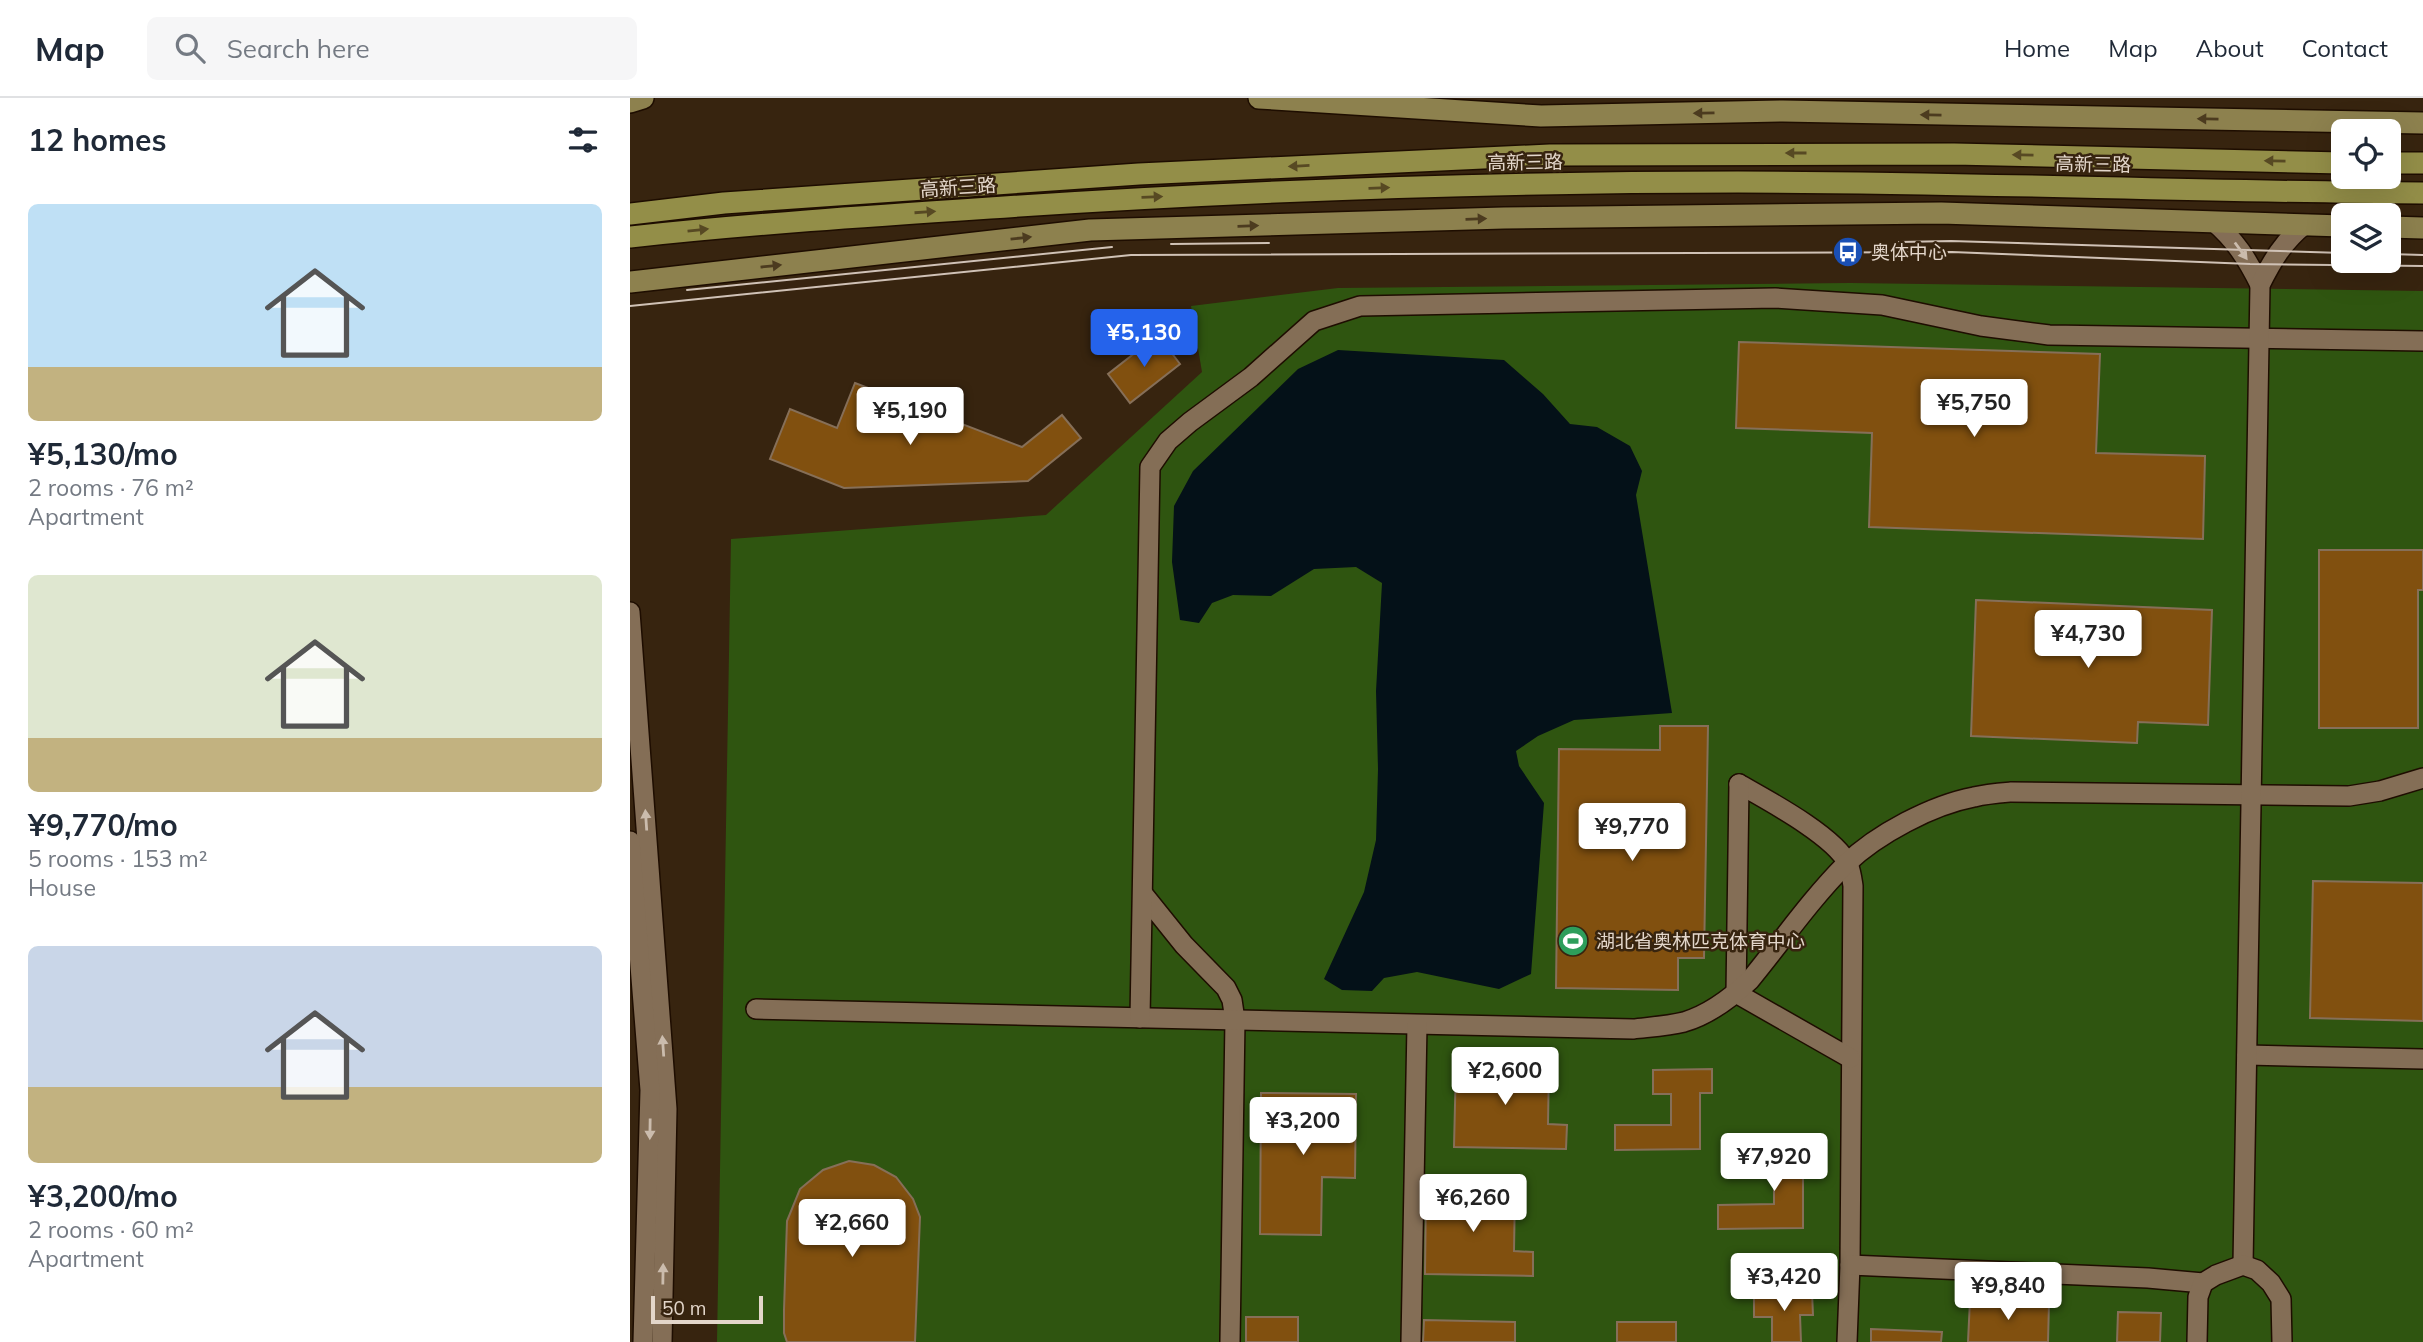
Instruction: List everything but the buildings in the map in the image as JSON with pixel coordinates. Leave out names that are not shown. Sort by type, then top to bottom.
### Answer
[{"type":"highway","name":"高新三路","points":[[630,214],[737,202],[1125,175],[1537,156],[1940,154],[2331,163]]},
{"type":"highway","points":[[2401,163],[2423,163]]},
{"type":"highway","name":"高新三路","points":[[630,237],[727,227],[1140,198],[1434,187],[1845,183],[2423,193]]},
{"type":"main road","points":[[630,102],[643,98]]},
{"type":"main road","points":[[1259,98],[1493,113],[1594,116],[1783,111],[2423,123]]},
{"type":"main road","points":[[1452,98],[1493,113]]},
{"type":"main road","points":[[630,282],[1090,230],[1504,218],[1941,213],[2331,226]]},
{"type":"main road","points":[[2401,227],[2423,228]]},
{"type":"street","points":[[2214,222],[2229,234],[2260,285]]},
{"type":"street","points":[[2243,1265],[2260,285],[2277,252],[2304,225]]},
{"type":"street","points":[[1140,1018],[1150,467],[1168,440],[1251,377],[1314,321],[1360,306],[1775,298],[1882,304],[1981,326],[2049,335],[2423,341]]},
{"type":"street","points":[[630,612],[667,1109],[662,1342]]},
{"type":"street","points":[[756,1009],[1633,1029],[1685,1022],[1713,1008],[1750,980],[1847,863],[1871,843],[1899,826],[1972,797],[2011,792],[2349,796],[2423,779]]},
{"type":"street","points":[[1736,993],[1739,784],[1800,820],[1832,845],[1847,863],[1853,886],[1847,1342]]},
{"type":"street","points":[[630,841],[650,1090],[643,1342]]},
{"type":"street","points":[[1143,894],[1184,945],[1226,988],[1232,1000],[1235,1020],[1230,1342]]},
{"type":"street","points":[[1736,993],[1850,1058]]},
{"type":"street","points":[[1411,1342],[1417,1025]]},
{"type":"street","points":[[2247,1055],[2423,1059]]},
{"type":"street","points":[[1850,1265],[2148,1278],[2203,1283],[2243,1265],[2257,1270],[2271,1283],[2281,1299],[2282,1342]]},
{"type":"street","points":[[2197,1342],[2198,1297],[2203,1283]]},
{"type":"green space","name":"湖北省奥林匹克体育中心","points":[[1850,283],[2423,291],[2423,1342],[717,1342],[731,539],[1046,515],[1202,372],[1191,306],[1338,288]]},
{"type":"shaded area","points":[[1338,350],[1504,360],[1543,394],[1570,424],[1597,427],[1630,446],[1642,471],[1636,495],[1672,713],[1574,720],[1538,736],[1516,751],[1519,766],[1544,803],[1531,974],[1499,989],[1417,972],[1384,978],[1372,991],[1342,990],[1324,979],[1364,892],[1376,840],[1376,691],[1382,583],[1356,567],[1314,569],[1271,596],[1233,595],[1212,603],[1199,623],[1180,620],[1172,562],[1174,506],[1193,471],[1298,369]]},
{"type":"tram line","points":[[1899,242],[1951,241],[2331,253]]},
{"type":"tram line","points":[[1171,244],[1269,243]]},
{"type":"tram line","points":[[687,290],[1112,247]]},
{"type":"tram line","points":[[630,306],[1131,255],[1952,252],[2250,264],[2423,266]]},
{"type":"tram line","points":[[2401,254],[2423,255]]},
{"type":"place","name":"奥体中心","points":[[1848,252]]},
{"type":"place","name":"湖北省奥林匹克体育中心","points":[[1573,941]]}]
